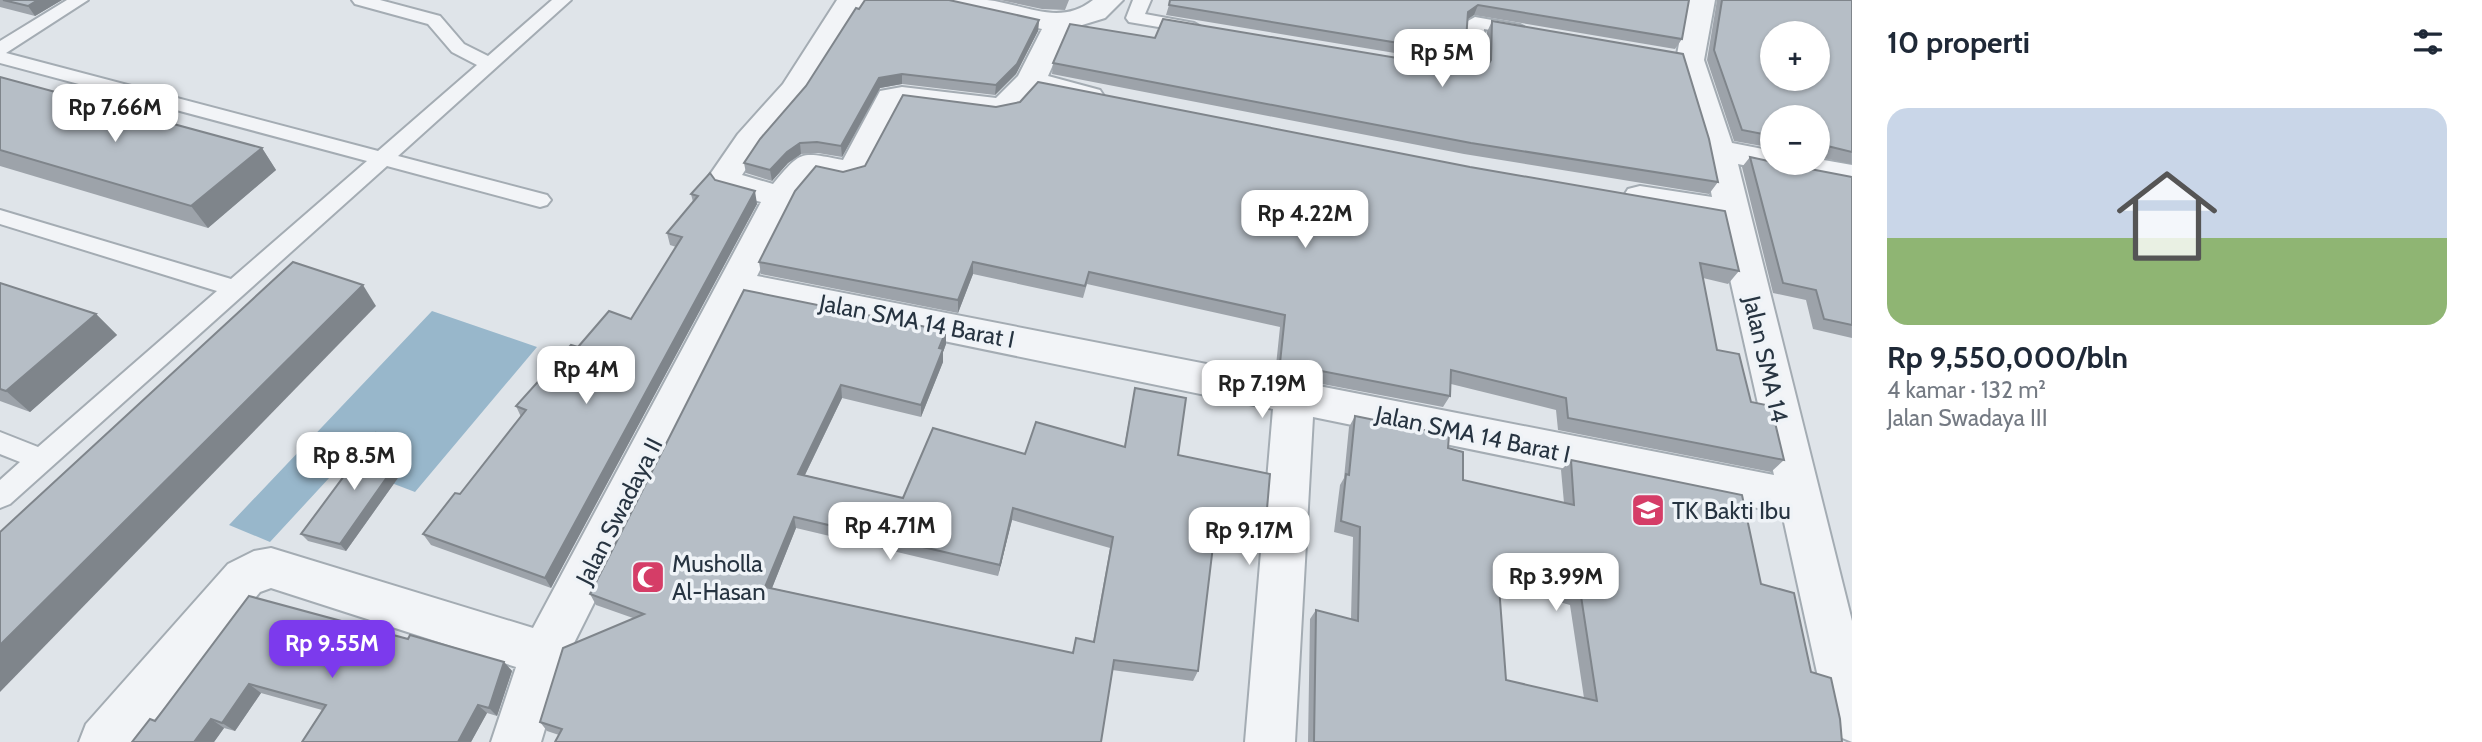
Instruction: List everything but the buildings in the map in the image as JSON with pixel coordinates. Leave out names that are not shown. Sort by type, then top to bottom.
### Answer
[{"type":"street","points":[[780,197],[730,182],[725,176],[749,141],[794,89],[852,0]]},
{"type":"street","points":[[951,0],[1058,24],[1105,4]]},
{"type":"street","name":"Jalan SMA 14","points":[[1700,0],[1683,59],[1720,150],[1732,212],[1852,718]]},
{"type":"street","points":[[1058,24],[1031,80],[1056,89],[1111,100]]},
{"type":"street","name":"Jalan Swadaya II","points":[[516,742],[544,654],[780,197],[808,164],[845,171],[854,169],[891,97],[902,96],[995,108],[1006,106],[1031,80]]},
{"type":"street","points":[[1720,150],[1760,158]]},
{"type":"street","points":[[1830,172],[1852,176]]},
{"type":"street","points":[[1611,192],[1732,212]]},
{"type":"street","name":"Jalan SMA 14 Barat I","points":[[736,285],[1294,396],[1457,432],[1799,498]]},
{"type":"street","points":[[1270,742],[1294,396]]},
{"type":"street","points":[[104,742],[236,587],[260,569],[271,568],[544,654]]},
{"type":"lane","points":[[0,49],[79,0]]},
{"type":"lane","points":[[361,0],[434,20],[458,48],[490,64]]},
{"type":"lane","points":[[0,496],[562,0]]},
{"type":"lane","points":[[1135,18],[1142,0]]},
{"type":"lane","points":[[1422,66],[1462,73],[1473,72],[1475,0]]},
{"type":"lane","points":[[1105,4],[1135,18],[1217,32]]},
{"type":"lane","points":[[1475,22],[1542,34]]},
{"type":"lane","points":[[0,57],[540,200]]},
{"type":"lane","points":[[0,217],[235,288]]},
{"type":"lane","points":[[0,443],[41,459]]},
{"type":"water","points":[[432,311],[537,347],[415,492],[342,464],[270,542],[229,525]]},
{"type":"place","name":"TK Bakti Ibu","points":[[1648,510]]},
{"type":"place","name":"Musholla Al-Hasan","points":[[648,577]]}]
